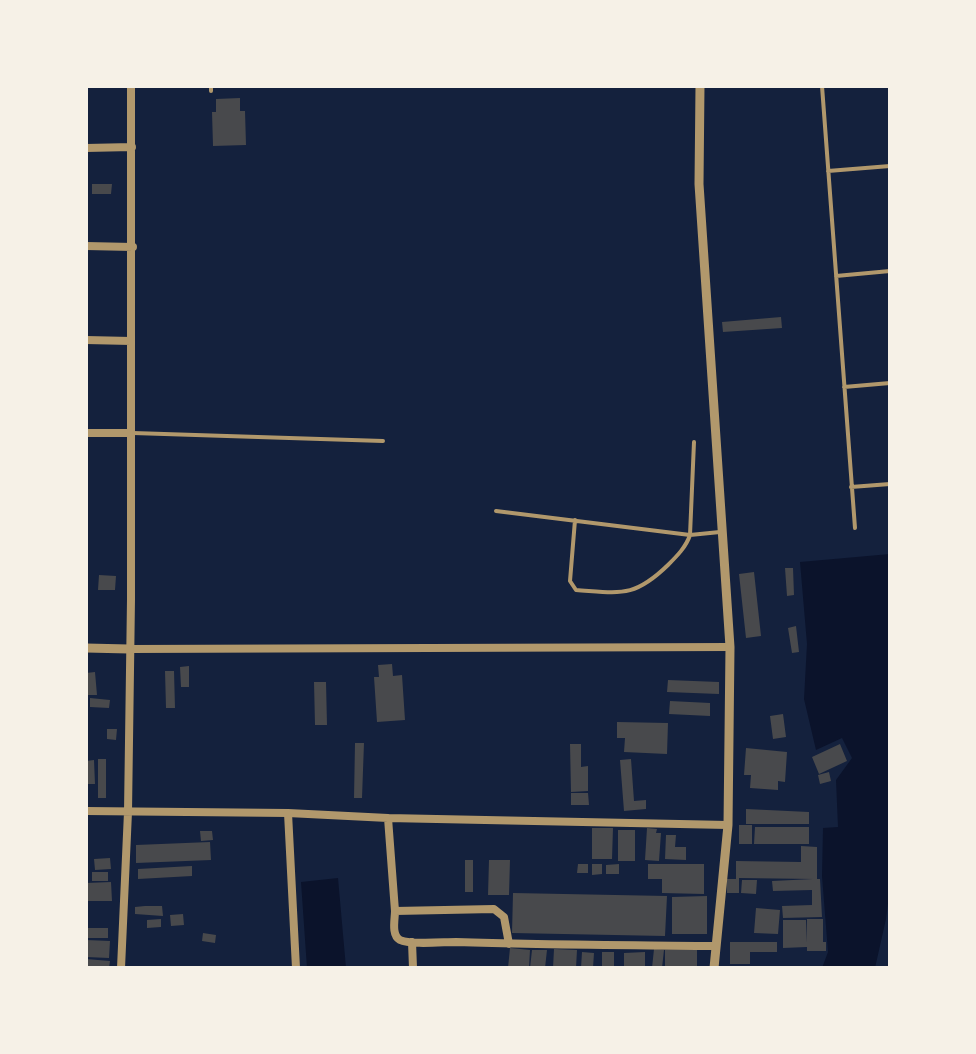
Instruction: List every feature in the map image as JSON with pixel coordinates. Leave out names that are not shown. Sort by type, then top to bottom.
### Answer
[{"type":"street","points":[[121,968],[128,812],[133,247],[131,86]]},
{"type":"street","points":[[700,86],[699,184],[730,647],[728,825],[714,968]]},
{"type":"street","points":[[86,148],[132,147]]},
{"type":"street","points":[[86,246],[133,247]]},
{"type":"street","points":[[86,340],[131,341]]},
{"type":"street","points":[[86,433],[131,433]]},
{"type":"street","points":[[86,648],[730,647]]},
{"type":"street","points":[[86,811],[288,813],[728,825]]},
{"type":"street","points":[[288,813],[296,968]]},
{"type":"street","points":[[388,818],[396,936],[400,940],[716,946]]},
{"type":"street","points":[[395,911],[494,909],[504,917],[509,944]]},
{"type":"street","points":[[412,942],[413,968]]},
{"type":"lane","points":[[822,86],[855,528]]},
{"type":"lane","points":[[828,171],[890,166]]},
{"type":"lane","points":[[836,276],[890,271]]},
{"type":"lane","points":[[844,387],[890,383]]},
{"type":"lane","points":[[131,433],[383,441]]},
{"type":"lane","points":[[575,520],[570,581],[576,590],[636,591],[654,579],[687,543],[690,535],[694,442]]},
{"type":"lane","points":[[851,487],[890,484]]},
{"type":"lane","points":[[496,511],[690,535],[722,532]]},
{"type":"water","points":[[890,554],[890,888],[886,919],[875,968],[822,968],[828,952],[822,876],[823,828],[838,827],[836,780],[852,758],[842,738],[816,750],[804,699],[807,644],[800,562]]},
{"type":"water","points":[[338,878],[346,968],[307,968],[301,882]]},
{"type":"building","points":[[240,98],[240,111],[245,111],[246,145],[213,146],[212,112],[216,112],[216,99]]},
{"type":"building","points":[[92,184],[112,184],[111,194],[92,194]]},
{"type":"building","points":[[781,317],[782,328],[723,332],[722,322]]},
{"type":"building","points":[[785,568],[793,568],[794,595],[787,596]]},
{"type":"building","points":[[754,572],[761,636],[746,638],[739,574]]},
{"type":"building","points":[[99,575],[116,576],[115,590],[98,590]]},
{"type":"building","points":[[796,626],[799,652],[792,653],[788,628]]},
{"type":"building","points":[[392,664],[393,676],[402,675],[405,720],[377,722],[374,677],[379,677],[378,665]]},
{"type":"building","points":[[189,666],[189,687],[181,687],[180,667]]},
{"type":"building","points":[[165,671],[174,671],[175,708],[166,708]]},
{"type":"building","points":[[95,672],[97,695],[86,695],[86,673]]},
{"type":"building","points":[[668,680],[719,682],[719,694],[667,692]]},
{"type":"building","points":[[314,682],[326,682],[327,725],[315,725]]},
{"type":"building","points":[[90,698],[110,700],[109,708],[90,707]]},
{"type":"building","points":[[670,701],[710,703],[710,716],[669,714]]},
{"type":"building","points":[[783,714],[786,737],[773,739],[770,716]]},
{"type":"building","points":[[617,722],[668,723],[667,754],[624,752],[625,738],[617,738]]},
{"type":"building","points":[[107,729],[117,729],[116,740],[107,739]]},
{"type":"building","points":[[355,743],[364,743],[362,798],[354,798]]},
{"type":"building","points":[[570,744],[581,744],[581,767],[588,766],[588,791],[571,792]]},
{"type":"building","points":[[840,744],[847,761],[819,774],[812,757]]},
{"type":"building","points":[[746,748],[787,752],[785,782],[778,781],[778,790],[750,788],[751,775],[744,775]]},
{"type":"building","points":[[98,759],[106,759],[106,798],[98,798]]},
{"type":"building","points":[[631,759],[634,801],[646,800],[646,809],[624,811],[620,760]]},
{"type":"building","points":[[94,760],[95,784],[86,784],[86,761]]},
{"type":"building","points":[[829,772],[831,781],[820,784],[818,775]]},
{"type":"building","points":[[571,793],[588,793],[589,805],[571,805]]},
{"type":"building","points":[[746,809],[809,812],[809,824],[746,824]]},
{"type":"building","points":[[739,825],[752,825],[752,844],[739,844]]},
{"type":"building","points":[[755,827],[809,827],[809,844],[754,844]]},
{"type":"building","points":[[592,828],[613,828],[612,859],[592,859]]},
{"type":"building","points":[[647,828],[657,829],[656,833],[661,833],[659,861],[645,860]]},
{"type":"building","points":[[618,830],[635,830],[635,861],[618,861]]},
{"type":"building","points":[[200,831],[212,831],[213,840],[201,841]]},
{"type":"building","points":[[666,835],[676,835],[675,847],[686,847],[686,860],[665,859]]},
{"type":"building","points":[[210,842],[211,860],[136,863],[136,845]]},
{"type":"building","points":[[801,846],[817,847],[822,917],[783,918],[782,906],[812,905],[812,890],[773,891],[772,881],[813,879],[739,878],[739,893],[727,893],[727,879],[736,879],[736,861],[801,862]]},
{"type":"building","points":[[110,858],[111,869],[95,870],[94,859]]},
{"type":"building","points":[[465,860],[473,860],[473,892],[465,892]]},
{"type":"building","points":[[489,860],[510,860],[509,895],[488,895]]},
{"type":"building","points":[[578,864],[588,864],[588,873],[577,873]]},
{"type":"building","points":[[592,864],[602,864],[602,874],[592,875]]},
{"type":"building","points":[[619,864],[619,874],[606,874],[606,865]]},
{"type":"building","points":[[648,864],[704,864],[704,894],[662,893],[662,879],[648,879]]},
{"type":"building","points":[[192,866],[192,876],[138,879],[138,869]]},
{"type":"building","points":[[92,872],[108,872],[108,881],[92,881]]},
{"type":"building","points":[[742,880],[757,880],[756,894],[741,893]]},
{"type":"building","points":[[111,882],[112,901],[86,901],[86,883]]},
{"type":"building","points":[[513,893],[667,896],[665,936],[512,933]]},
{"type":"building","points":[[707,896],[707,934],[672,934],[672,897]]},
{"type":"building","points":[[162,906],[163,916],[135,914],[135,907]]},
{"type":"building","points":[[756,908],[780,910],[778,934],[754,933]]},
{"type":"building","points":[[183,914],[184,925],[171,926],[170,915]]},
{"type":"building","points":[[161,919],[161,927],[147,928],[147,920]]},
{"type":"building","points":[[807,919],[823,919],[826,951],[807,951],[807,947],[783,948],[783,920],[806,920],[807,943]]},
{"type":"building","points":[[86,928],[108,928],[108,938],[86,938]]},
{"type":"building","points":[[203,933],[216,935],[215,943],[202,941]]},
{"type":"building","points":[[86,940],[110,941],[109,958],[86,957]]},
{"type":"building","points":[[730,942],[777,942],[777,952],[750,952],[750,964],[730,964]]},
{"type":"building","points":[[510,948],[530,950],[529,968],[508,968]]},
{"type":"building","points":[[554,949],[577,950],[576,968],[553,968]]},
{"type":"building","points":[[654,949],[664,950],[662,968],[652,968]]},
{"type":"building","points":[[532,950],[547,950],[545,968],[530,968]]},
{"type":"building","points":[[665,950],[697,950],[697,968],[665,968]]},
{"type":"building","points":[[582,952],[594,953],[593,968],[581,968]]},
{"type":"building","points":[[602,952],[614,952],[614,968],[602,968]]},
{"type":"building","points":[[645,952],[645,968],[624,968],[624,953]]},
{"type":"building","points":[[86,959],[110,961],[109,968],[86,968]]}]
